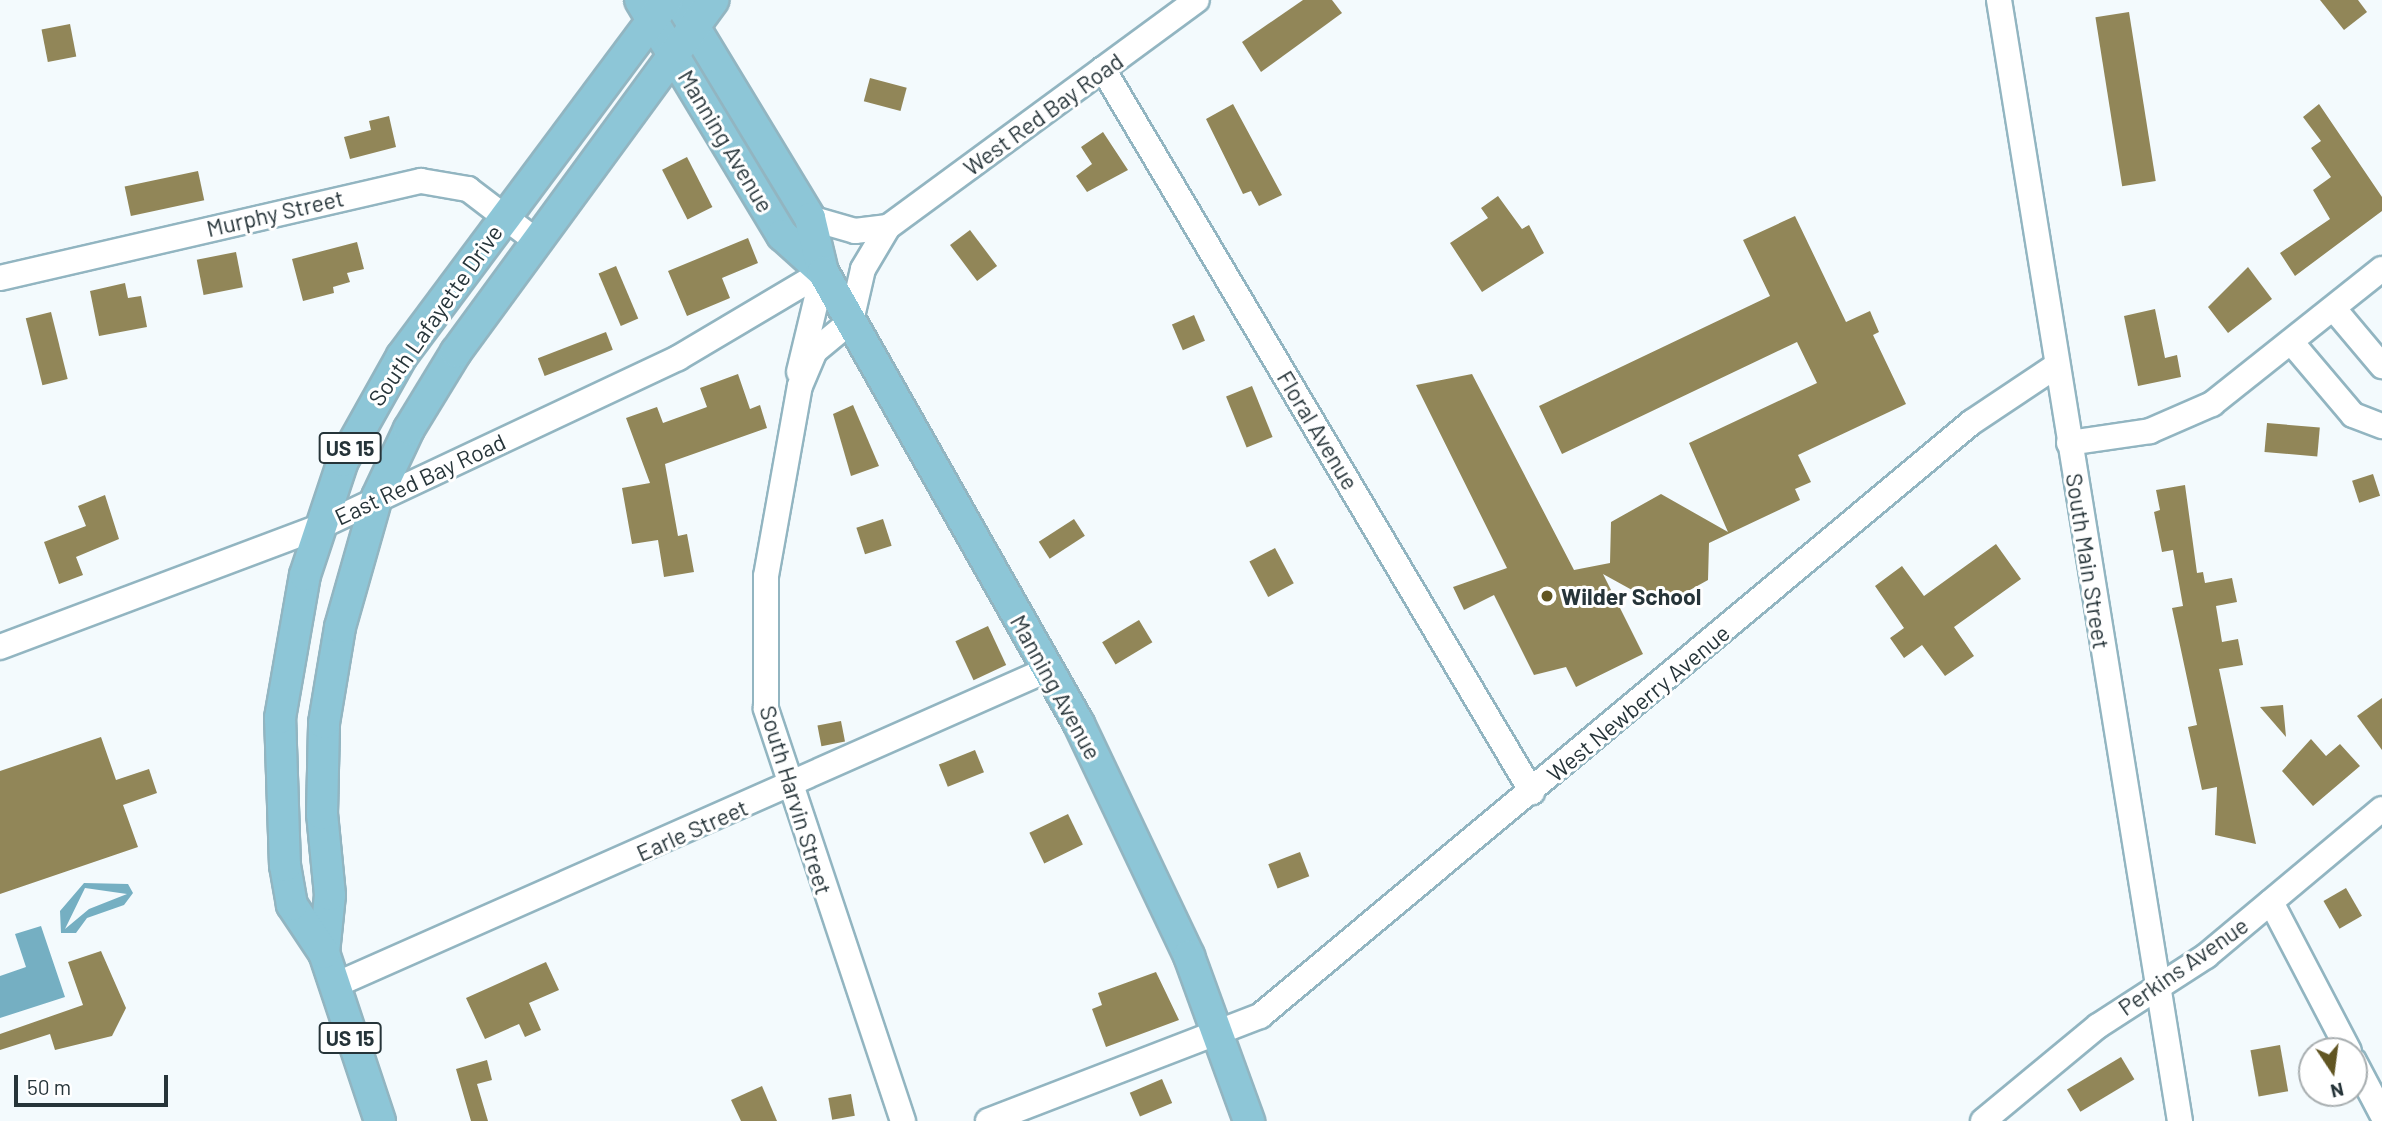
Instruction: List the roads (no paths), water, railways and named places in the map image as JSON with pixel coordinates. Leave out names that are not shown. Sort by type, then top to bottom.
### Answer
[{"type":"main road","name":"Manning Avenue","points":[[678,0],[810,218],[823,272],[1049,669],[1126,817],[1217,1033],[1249,1121]]},
{"type":"main road","name":"US 15","points":[[674,54],[714,0]]},
{"type":"main road","name":"Manning Avenue","points":[[653,6],[674,54],[782,235],[823,272]]},
{"type":"main road","name":"South Lafayette Drive","points":[[380,1121],[324,953],[292,905],[278,768],[293,624],[318,527],[370,408],[653,6]]},
{"type":"main road","name":"South Lafayette Drive","points":[[324,953],[330,895],[322,814],[324,723],[340,627],[377,497],[430,394],[535,240],[674,54]]},
{"type":"street","name":"West Red Bay Road","points":[[851,321],[863,269],[888,227],[1197,0]]},
{"type":"street","name":"South Main Street","points":[[1999,0],[2180,1121]]},
{"type":"street","name":"Floral Avenue","points":[[1103,69],[1532,792]]},
{"type":"street","name":"Murphy Street","points":[[0,278],[403,183],[454,184],[504,215],[535,240]]},
{"type":"street","points":[[810,218],[855,230],[888,227]]},
{"type":"street","points":[[2069,443],[2182,420],[2292,343],[2382,269]]},
{"type":"street","name":"South Harvin Street","points":[[823,272],[799,360],[800,386],[763,611],[766,708],[789,788],[903,1121]]},
{"type":"street","name":"East Red Bay Road","points":[[0,647],[318,527],[678,358],[823,272]]},
{"type":"street","points":[[2334,309],[2382,366]]},
{"type":"street","name":"South Harvin Street","points":[[800,386],[815,351],[851,321]]},
{"type":"street","points":[[2292,343],[2353,415],[2382,426]]},
{"type":"street","name":"West Newberry Avenue","points":[[988,1121],[1261,1016],[1972,422],[2056,366]]},
{"type":"street","name":"Earle Street","points":[[333,986],[789,788],[1049,669]]},
{"type":"street","name":"Perkins Avenue","points":[[1983,1121],[2098,1026],[2157,987],[2271,902],[2382,808]]},
{"type":"street","points":[[2271,902],[2342,1037]]},
{"type":"street","points":[[2368,1088],[2382,1114]]},
{"type":"water","points":[[84,883],[128,884],[133,893],[124,905],[87,918],[76,933],[61,933],[60,911]],"holes":[[[85,888],[127,894],[89,909],[65,929]]]},
{"type":"water","points":[[41,926],[65,997],[0,1018],[0,976],[26,967],[15,934]]},
{"type":"place","name":"Wilder School","points":[[1547,596]]}]
